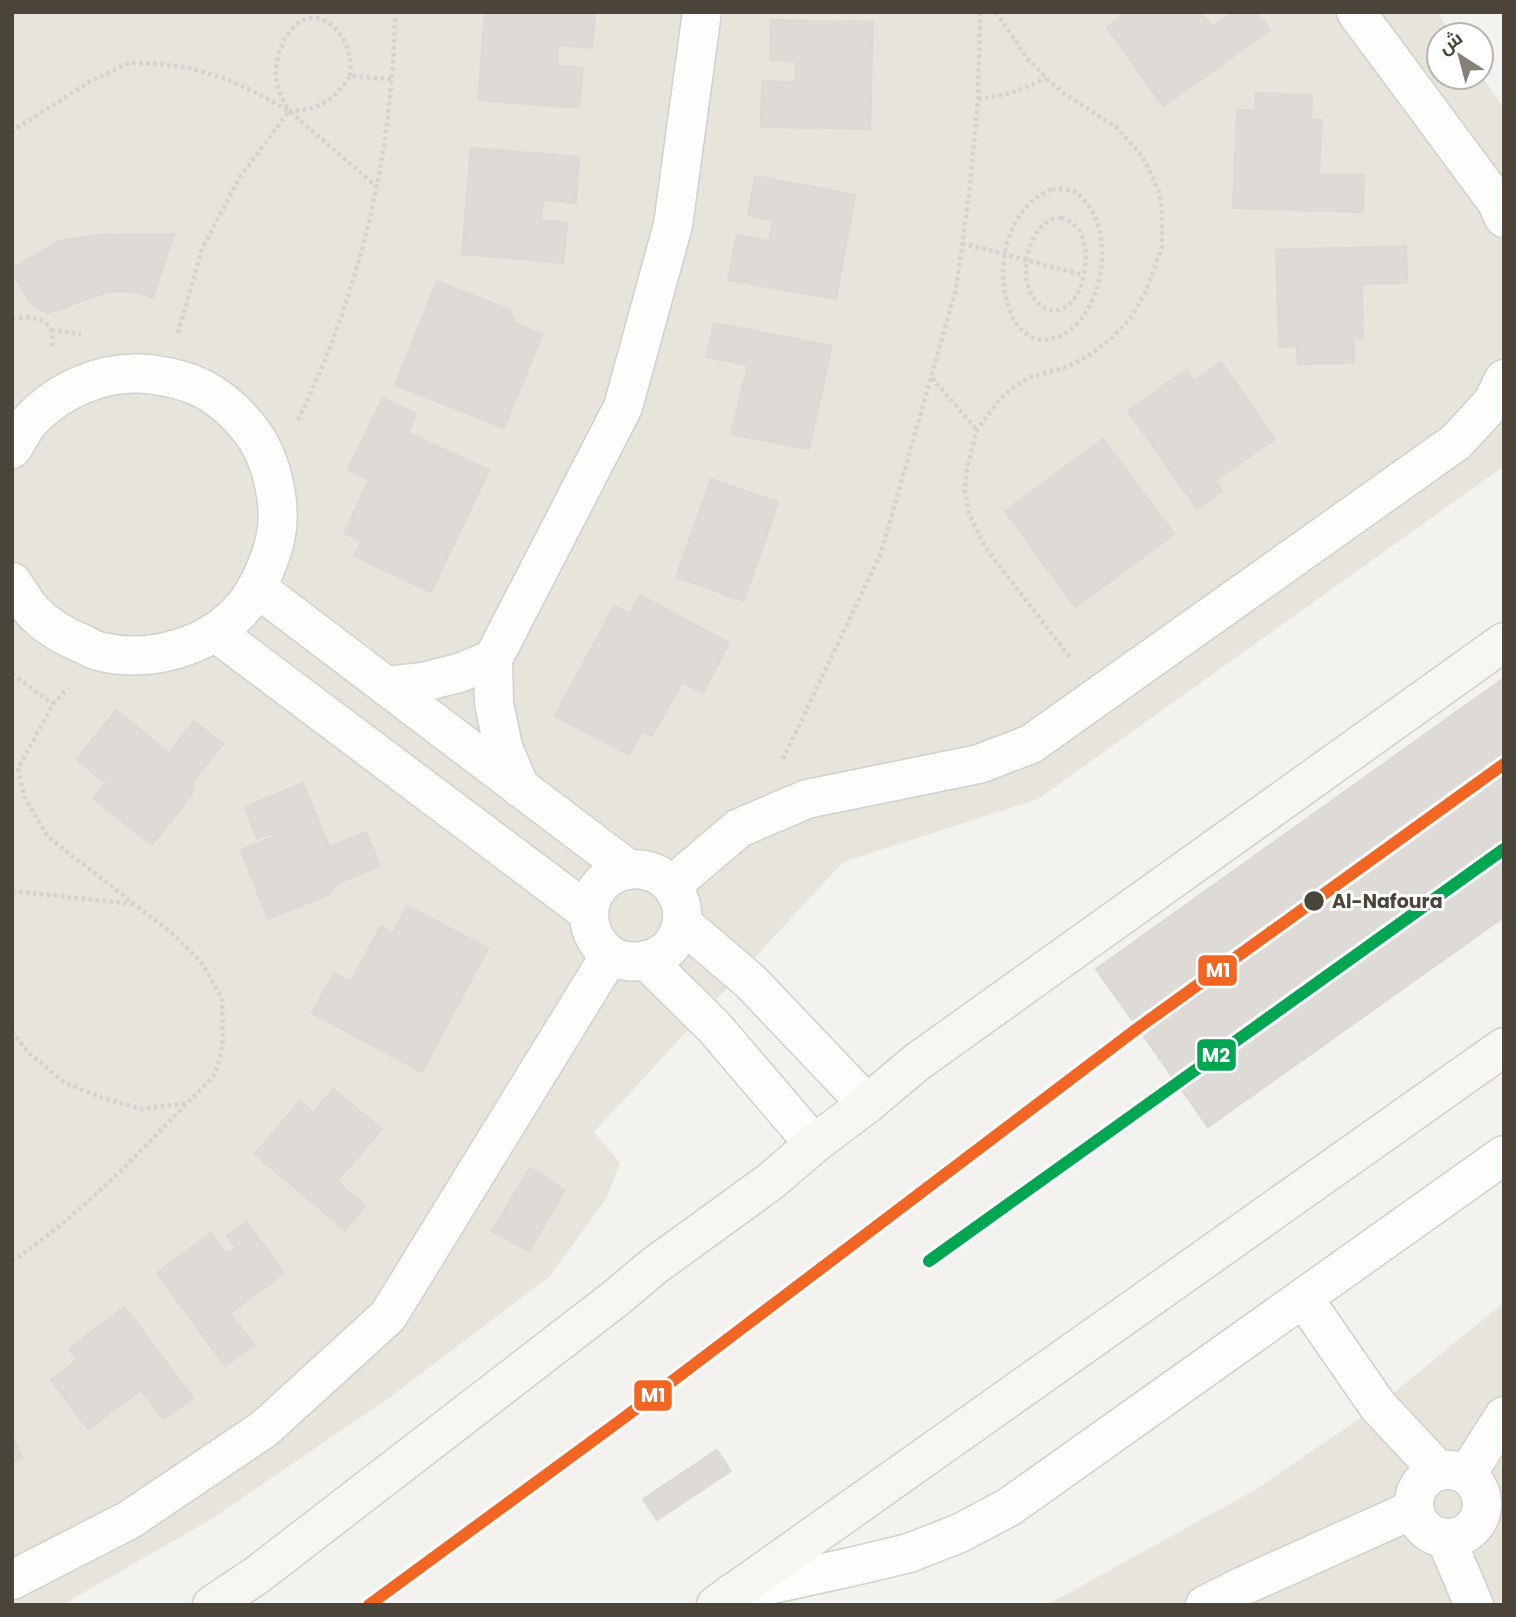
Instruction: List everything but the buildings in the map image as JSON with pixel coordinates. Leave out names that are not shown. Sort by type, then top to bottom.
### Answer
[{"type":"main road","points":[[212,1605],[257,1575],[654,1266],[771,1181],[917,1062],[1504,642]]},
{"type":"main road","points":[[724,1599],[1504,1047]]},
{"type":"street","points":[[520,788],[500,736],[494,704],[493,659],[623,407],[673,225],[702,12]]},
{"type":"street","points":[[1356,12],[1496,201],[1504,218]]},
{"type":"street","points":[[12,449],[29,423],[58,396],[94,379],[133,373],[173,377],[205,389],[234,410],[256,437],[271,469],[279,509],[274,550],[257,588],[239,613],[215,632],[180,650],[141,656],[102,652],[66,638],[34,613],[12,582]]},
{"type":"street","points":[[672,885],[739,828],[807,799],[979,764],[1031,744],[1456,442],[1492,403],[1504,379]]},
{"type":"street","points":[[257,588],[628,869]]},
{"type":"street","points":[[215,632],[589,913]]},
{"type":"street","points":[[386,686],[423,682],[458,673],[493,659]]},
{"type":"street","points":[[410,779],[446,731]]},
{"type":"street","points":[[12,1580],[129,1520],[264,1429],[388,1316],[628,958],[664,953],[676,940],[682,923],[681,903],[672,885],[660,874],[644,869],[628,869],[613,874],[600,884],[592,898],[589,913],[591,929],[598,944],[628,958],[714,1027],[814,1144]]},
{"type":"street","points":[[682,923],[751,982],[867,1104]]},
{"type":"street","points":[[724,1599],[909,1553],[960,1533],[1009,1507],[1504,1155]]},
{"type":"street","points":[[1304,1299],[1378,1406],[1453,1472],[1478,1486],[1492,1527],[1473,1527],[1461,1536],[1446,1539],[1431,1534],[1420,1524],[1414,1509],[1415,1493],[1424,1479],[1453,1472],[1504,1416]]},
{"type":"street","points":[[1205,1605],[1414,1509]]},
{"type":"street","points":[[1446,1539],[1474,1605]]},
{"type":"path","points":[[271,469],[299,418],[323,362],[345,306],[363,247],[377,187],[388,116],[395,12]]},
{"type":"path","points":[[781,761],[881,553],[956,289],[969,195],[978,99],[980,12]]},
{"type":"path","points":[[996,12],[1026,57],[1046,78],[1065,94],[1117,128],[1143,157],[1159,192],[1162,211],[1162,247],[1146,291],[1132,316],[1113,337],[1091,354],[1066,367],[1030,377],[1000,399],[977,430],[967,468],[965,490],[969,514],[985,547],[1099,696]]},
{"type":"path","points":[[312,18],[328,22],[339,33],[346,46],[351,61],[350,76],[340,92],[325,103],[308,111],[289,111],[279,94],[276,74],[278,55],[287,36],[297,24],[312,18]]},
{"type":"path","points":[[12,133],[89,82],[130,63],[161,64],[194,69],[215,76],[257,93],[289,111],[377,187]]},
{"type":"path","points":[[350,76],[391,79]]},
{"type":"path","points":[[978,99],[1002,96],[1046,78]]},
{"type":"path","points":[[173,377],[179,328],[202,249],[240,177],[289,111]]},
{"type":"path","points":[[1052,188],[1071,190],[1080,195],[1094,213],[1102,253],[1098,283],[1088,310],[1080,322],[1063,337],[1043,341],[1034,339],[1018,326],[1004,291],[1005,255],[1017,219],[1024,208],[1042,192],[1052,188]]},
{"type":"path","points":[[1067,219],[1077,227],[1085,248],[1083,275],[1077,292],[1057,310],[1045,310],[1031,295],[1026,279],[1028,253],[1039,230],[1050,220],[1067,219]]},
{"type":"path","points":[[962,243],[1083,275]]},
{"type":"path","points":[[12,319],[34,318],[51,330],[58,396]]},
{"type":"path","points":[[932,378],[977,430]]},
{"type":"path","points":[[12,1261],[78,1212],[124,1169],[214,1076],[223,1039],[222,998],[201,962],[173,934],[48,837],[24,796],[18,769],[53,704],[102,652]]},
{"type":"path","points":[[12,674],[53,704]]},
{"type":"path","points":[[12,891],[134,904]]},
{"type":"path","points":[[12,1031],[29,1053],[65,1083],[142,1109],[187,1103]]},
{"type":"shaded area","points":[[12,12],[1437,12],[1443,21],[1425,21],[1425,91],[1492,91],[1504,108],[1504,466],[1038,799],[843,862],[594,1132],[620,1163],[606,1199],[550,1276],[393,1395],[210,1520],[62,1605],[12,1605]]},
{"type":"shaded area","points":[[1504,1302],[1504,1605],[1047,1605],[1258,1488],[1378,1406]]},
{"type":"transit line","name":"M1","points":[[369,1605],[621,1420],[1138,1028],[1504,764]]},
{"type":"transit line","name":"M2","points":[[929,1261],[1504,849]]},
{"type":"place","name":"Al-Nafoura","points":[[1314,901]]}]
